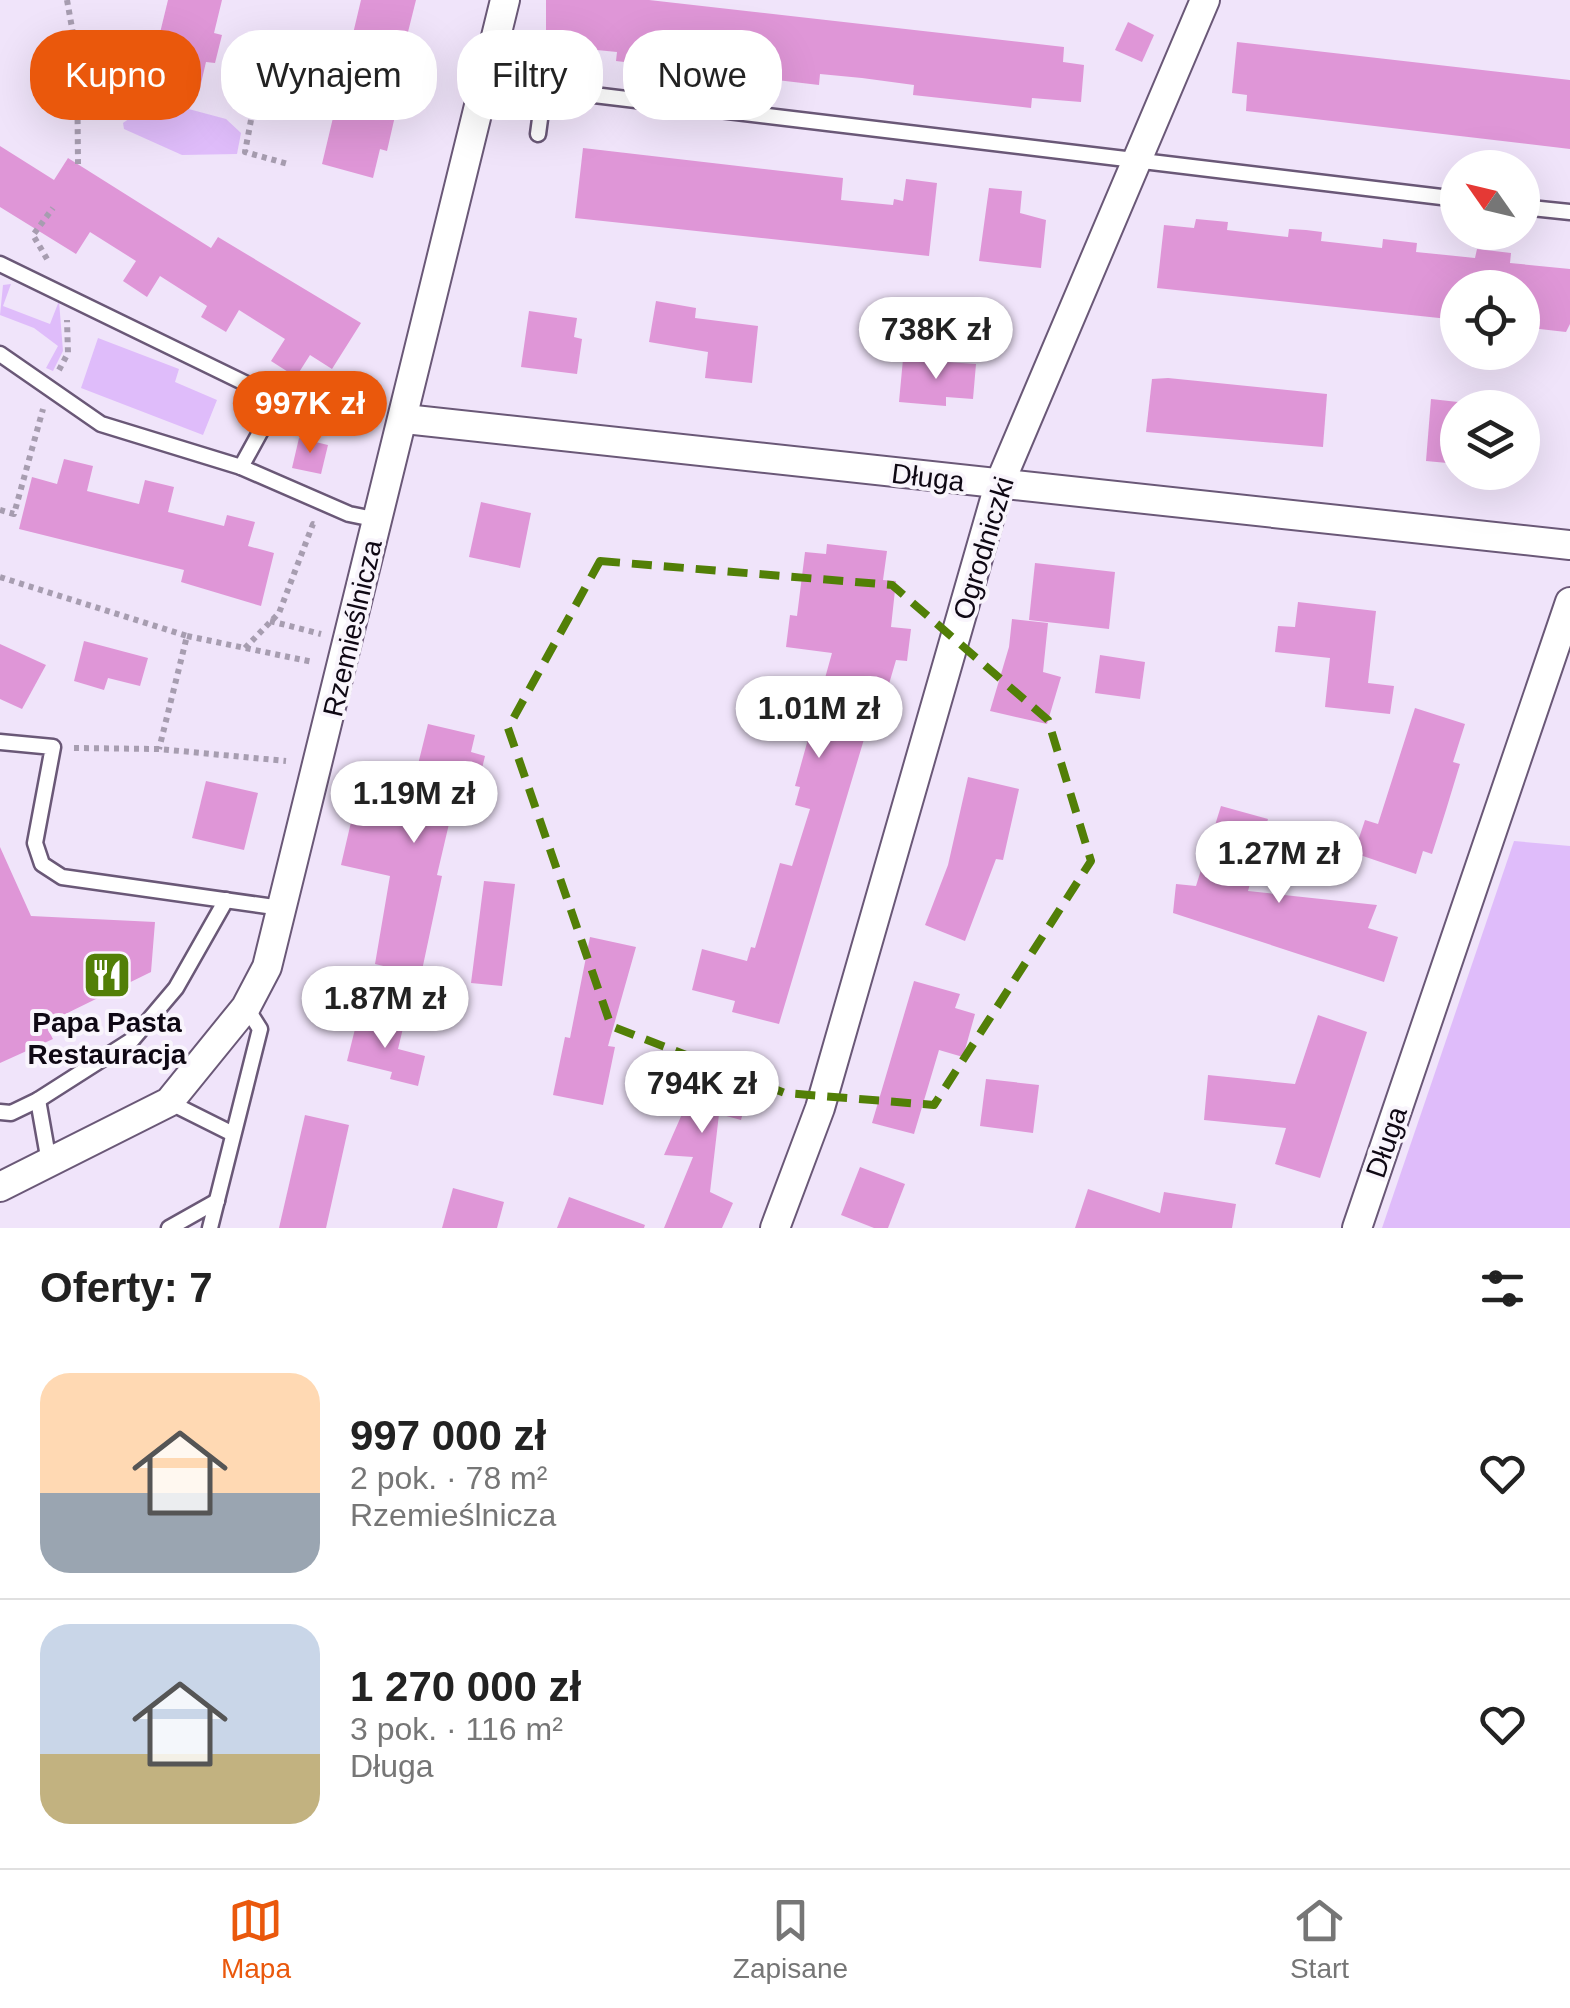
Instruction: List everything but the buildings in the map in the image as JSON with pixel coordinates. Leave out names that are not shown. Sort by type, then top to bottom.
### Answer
[{"type":"street","name":"Rzemieślnicza","points":[[0,1187],[169,1102],[246,1007],[267,967],[378,520],[392,419],[506,0]]},
{"type":"street","name":"Ogrodniczki","points":[[775,1228],[847,1016],[998,485],[1205,0]]},
{"type":"street","name":"Długa","points":[[392,419],[1570,545]]},
{"type":"street","name":"Długa","points":[[1357,1228],[1570,602]]},
{"type":"lane","points":[[538,134],[544,90],[1440,197]]},
{"type":"lane","points":[[1540,209],[1570,212]]},
{"type":"lane","points":[[0,264],[253,387],[262,427],[241,467]]},
{"type":"lane","points":[[0,354],[18,362],[48,390],[101,424],[241,467],[349,514],[378,520]]},
{"type":"lane","points":[[0,742],[53,747],[35,843],[42,864],[62,877],[281,908]]},
{"type":"lane","points":[[0,1112],[11,1113],[38,1100],[132,1040],[176,988],[226,900]]},
{"type":"lane","points":[[210,1228],[260,1030],[246,1007]]},
{"type":"lane","points":[[38,1100],[46,1124],[49,1162]]},
{"type":"lane","points":[[169,1102],[231,1134]]},
{"type":"lane","points":[[169,1228],[217,1201]]},
{"type":"path","points":[[67,0],[77,56],[78,164]]},
{"type":"path","points":[[251,120],[245,152],[288,164]]},
{"type":"path","points":[[253,387],[292,390],[392,419]]},
{"type":"path","points":[[0,510],[14,514],[48,390]]},
{"type":"path","points":[[245,648],[268,620],[279,613],[313,524],[329,529]]},
{"type":"path","points":[[0,577],[187,636],[316,662]]},
{"type":"path","points":[[268,620],[322,634]]},
{"type":"path","points":[[159,749],[186,662],[187,636]]},
{"type":"path","points":[[53,747],[159,749],[292,761]]},
{"type":"highlighted area","points":[[600,561],[892,585],[1048,720],[1091,861],[934,1105],[785,1093],[611,1026],[508,728]]},
{"type":"shaded area","points":[[201,112],[227,120],[241,133],[237,154],[182,155],[124,129],[123,123],[201,120]]},
{"type":"shaded area","points":[[11,284],[3,306],[50,324],[59,301],[63,351],[53,371],[46,368],[58,346],[34,328],[0,315],[3,285]]},
{"type":"shaded area","points":[[98,338],[179,369],[175,382],[217,400],[203,435],[81,388]]},
{"type":"shaded area","points":[[1514,841],[1570,846],[1570,1228],[1382,1228]]},
{"type":"place","name":"Papa Pasta Restauracja","points":[[107,975]]}]
